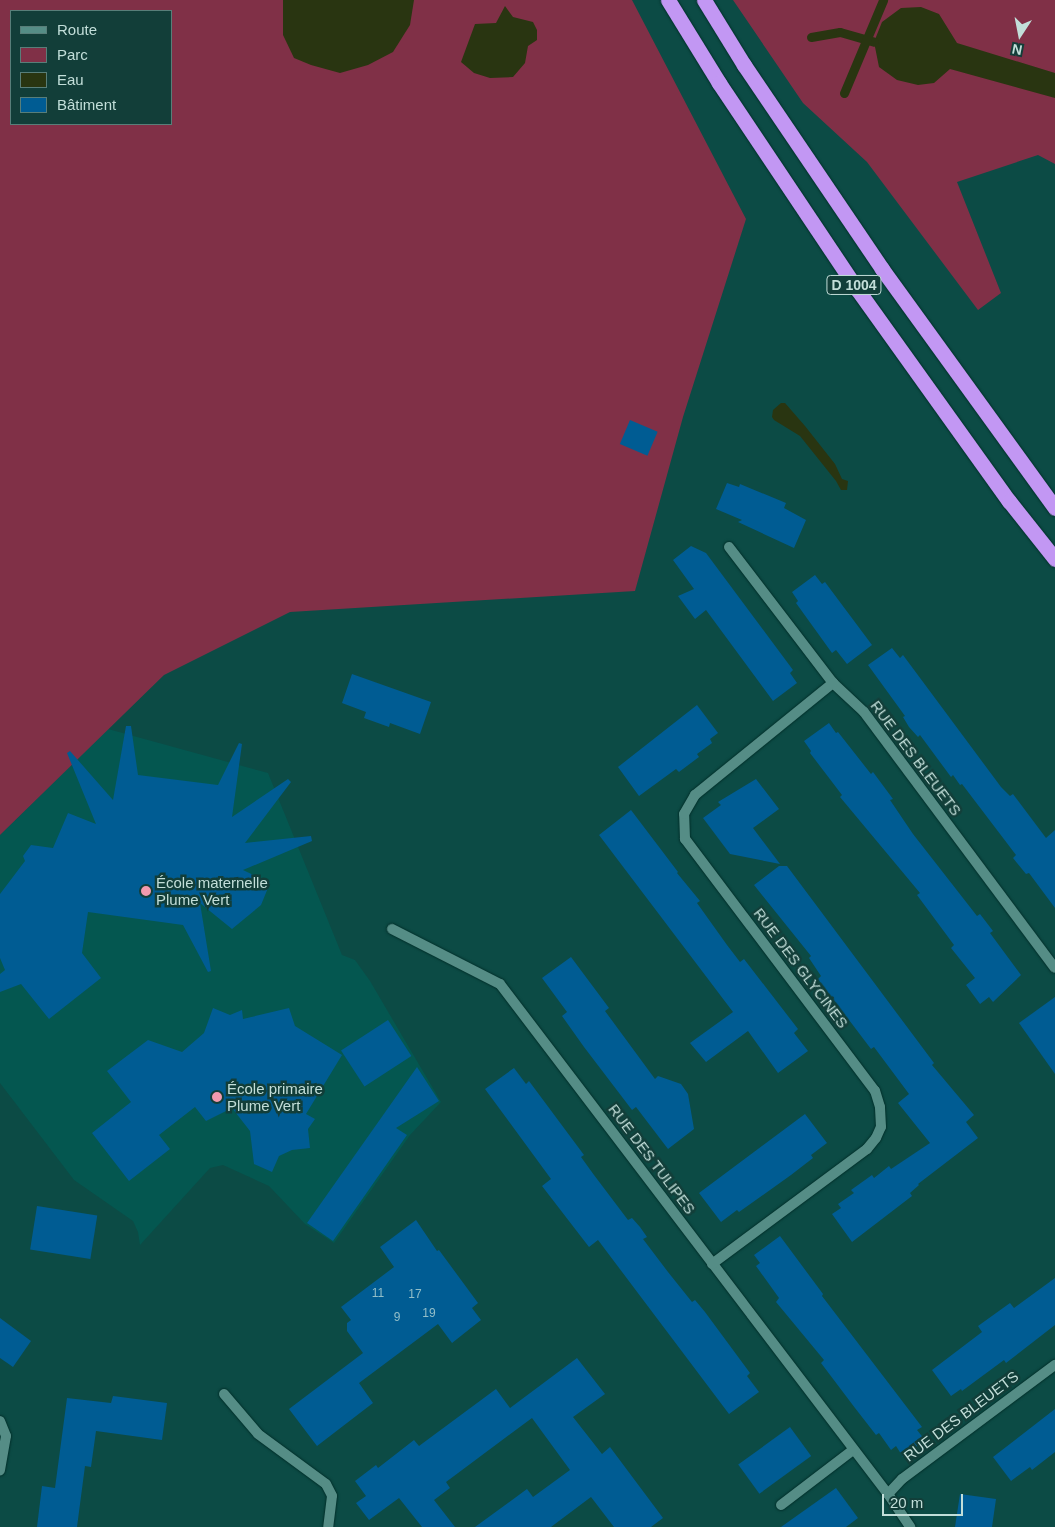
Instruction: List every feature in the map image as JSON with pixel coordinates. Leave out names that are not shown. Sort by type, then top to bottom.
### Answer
[{"type":"highway","name":"D 1004","points":[[668,0],[719,83],[857,289],[1010,501],[1055,559]]},
{"type":"highway","name":"D 1004","points":[[704,0],[744,65],[882,269],[1055,508]]},
{"type":"street","name":"RUE DES BLEUETS","points":[[730,547],[833,683],[864,712],[1055,968]]},
{"type":"street","name":"RUE DES GLYCINES","points":[[712,1264],[867,1149],[876,1138],[881,1127],[880,1107],[875,1091],[685,839],[684,814],[695,795],[833,683]]},
{"type":"street","name":"RUE DES TULIPES","points":[[392,929],[500,984],[852,1450],[888,1494],[910,1527]]},
{"type":"street","name":"RUE DES BLEUETS","points":[[888,1494],[902,1479],[1055,1365]]},
{"type":"street","points":[[224,1394],[258,1434],[326,1484],[332,1496],[328,1527]]},
{"type":"street","points":[[0,1421],[6,1436],[0,1470]]},
{"type":"street","points":[[782,1505],[852,1450]]},
{"type":"shaded area","points":[[108,729],[268,773],[342,955],[355,960],[370,981],[441,1102],[410,1135],[334,1243],[305,1224],[269,1186],[223,1165],[210,1168],[140,1245],[138,1232],[133,1221],[74,1180],[0,1083],[0,835]]},
{"type":"green space","points":[[0,0],[632,0],[746,219],[683,417],[635,591],[290,612],[164,675],[0,835]]},
{"type":"green space","points":[[733,0],[1055,0],[1055,164],[1038,155],[957,182],[1001,293],[978,310],[867,162],[803,103]]},
{"type":"water","points":[[283,0],[414,0],[410,25],[393,52],[368,65],[340,73],[294,58],[283,35]]},
{"type":"water","points":[[505,6],[513,17],[533,22],[537,30],[537,40],[528,46],[525,63],[513,77],[490,78],[474,73],[461,62],[475,24],[496,23]]},
{"type":"water","points":[[921,7],[939,14],[957,43],[1055,73],[1055,98],[950,69],[934,83],[918,85],[897,80],[879,67],[874,42],[882,22],[901,8]]},
{"type":"water","points":[[781,403],[785,403],[805,426],[835,464],[842,479],[848,481],[847,490],[841,490],[800,436],[774,420],[772,417],[773,410]]},
{"type":"building","points":[[630,420],[658,432],[647,456],[620,444]]},
{"type":"building","points":[[727,483],[739,487],[740,484],[786,503],[784,508],[806,520],[794,548],[738,522],[742,520],[716,509]]},
{"type":"building","points":[[691,546],[706,553],[793,670],[790,673],[797,683],[773,701],[706,610],[695,619],[678,596],[694,589],[673,560]]},
{"type":"building","points":[[815,575],[822,584],[825,582],[872,645],[847,664],[836,650],[832,653],[796,603],[798,601],[792,592]]},
{"type":"building","points":[[892,648],[900,658],[903,655],[1001,787],[1010,796],[1013,794],[1046,838],[1055,830],[1055,908],[1029,873],[1026,874],[1013,858],[1016,855],[962,784],[960,785],[953,775],[951,777],[920,735],[918,737],[909,727],[903,717],[905,716],[868,665]]},
{"type":"building","points":[[352,674],[431,702],[420,734],[390,723],[389,727],[364,718],[366,712],[342,703]]},
{"type":"building","points":[[697,705],[718,733],[710,739],[712,743],[697,754],[699,757],[679,772],[676,769],[639,796],[618,767]]},
{"type":"building","points":[[829,723],[871,774],[873,772],[893,799],[890,800],[913,834],[977,916],[980,914],[993,931],[990,933],[1021,975],[993,1002],[989,997],[980,1004],[966,985],[975,978],[951,948],[954,945],[917,895],[920,893],[840,797],[842,795],[810,753],[811,751],[804,741]]},
{"type":"building","name":"École maternelle Plume Vert","points":[[126,726],[131,726],[138,775],[218,785],[239,743],[242,744],[232,817],[288,779],[291,782],[245,843],[311,836],[312,841],[243,870],[270,883],[261,905],[232,929],[200,903],[211,971],[208,972],[183,925],[88,912],[82,953],[101,978],[49,1019],[21,984],[0,992],[0,974],[5,970],[0,958],[0,894],[25,861],[23,856],[31,845],[53,848],[68,813],[96,824],[67,753],[70,751],[113,800]]},
{"type":"building","points":[[756,779],[779,809],[753,828],[780,864],[730,854],[703,818],[721,805],[718,802]]},
{"type":"building","points":[[631,810],[700,901],[697,903],[727,945],[740,962],[744,959],[798,1029],[794,1033],[808,1051],[778,1073],[748,1031],[706,1062],[690,1043],[733,1012],[599,835]]},
{"type":"building","points":[[779,866],[787,866],[934,1063],[932,1065],[974,1115],[966,1122],[978,1138],[918,1184],[910,1193],[912,1196],[852,1242],[832,1214],[841,1208],[838,1204],[854,1193],[851,1190],[872,1175],[874,1178],[889,1166],[891,1169],[930,1143],[898,1103],[909,1094],[874,1047],[871,1049],[818,979],[821,976],[809,958],[811,956],[754,885]]},
{"type":"building","points":[[571,957],[609,1008],[605,1011],[655,1079],[658,1076],[681,1084],[688,1094],[694,1129],[668,1149],[636,1107],[632,1110],[584,1047],[562,1016],[567,1012],[542,978]]},
{"type":"building","points":[[1055,997],[1055,1074],[1019,1023]]},
{"type":"building","name":"École primaire Plume Vert","points":[[213,1008],[230,1015],[242,1010],[243,1019],[289,1008],[295,1026],[342,1055],[306,1114],[315,1119],[308,1129],[310,1148],[292,1150],[279,1156],[272,1172],[254,1164],[250,1131],[232,1108],[206,1121],[195,1107],[159,1135],[170,1149],[129,1181],[92,1133],[131,1102],[107,1071],[148,1040],[182,1052],[204,1033]]},
{"type":"building","points":[[388,1020],[411,1056],[364,1087],[341,1050]]},
{"type":"building","points":[[417,1067],[439,1101],[396,1128],[407,1135],[333,1241],[307,1223]]},
{"type":"building","points":[[514,1068],[526,1084],[529,1081],[584,1155],[581,1157],[628,1220],[632,1218],[640,1227],[647,1237],[643,1239],[692,1302],[695,1300],[705,1312],[750,1373],[747,1376],[759,1392],[729,1414],[598,1240],[589,1247],[542,1186],[551,1179],[485,1089]]},
{"type":"building","points":[[805,1114],[827,1143],[811,1155],[813,1158],[791,1175],[739,1212],[737,1210],[721,1222],[699,1193]]},
{"type":"building","points":[[37,1206],[97,1216],[90,1259],[30,1249]]},
{"type":"building","points":[[416,1220],[437,1251],[439,1250],[478,1303],[472,1308],[481,1320],[452,1343],[438,1324],[359,1383],[373,1403],[317,1446],[289,1409],[363,1353],[347,1331],[347,1323],[351,1320],[341,1307],[394,1267],[380,1247]]},
{"type":"building","points":[[780,1236],[823,1294],[822,1296],[922,1427],[917,1430],[925,1440],[903,1457],[896,1446],[891,1450],[879,1433],[876,1435],[821,1363],[824,1360],[776,1302],[779,1298],[756,1266],[760,1263],[754,1255]]},
{"type":"building","points":[[1055,1278],[1055,1325],[1006,1363],[1004,1360],[962,1391],[961,1389],[951,1396],[932,1370],[982,1332],[978,1326],[1010,1303],[1014,1308]]},
{"type":"building","points":[[0,1318],[31,1341],[13,1367],[0,1358]]},
{"type":"building","points":[[577,1358],[605,1394],[573,1417],[602,1454],[610,1447],[663,1518],[651,1527],[614,1527],[591,1497],[551,1527],[475,1527],[527,1489],[533,1497],[570,1470],[532,1418],[446,1482],[450,1488],[434,1500],[455,1527],[422,1527],[399,1498],[369,1520],[356,1503],[366,1496],[355,1481],[376,1465],[378,1468],[414,1440],[419,1446],[496,1389],[510,1408]]},
{"type":"building","points":[[113,1396],[167,1403],[162,1440],[96,1431],[91,1467],[85,1466],[77,1527],[37,1527],[42,1486],[55,1488],[67,1398],[111,1403]]},
{"type":"building","points":[[1055,1409],[1055,1452],[1032,1470],[1030,1467],[1011,1481],[993,1457]]},
{"type":"building","points":[[790,1427],[811,1456],[759,1494],[738,1465]]},
{"type":"building","points":[[836,1488],[858,1518],[846,1527],[781,1527]]},
{"type":"building","points":[[960,1494],[996,1499],[992,1527],[955,1527]]},
{"type":"waterway","points":[[844,93],[883,0]]},
{"type":"waterway","points":[[811,37],[840,32],[874,42]]},
{"type":"place","name":"École maternelle Plume Vert","points":[[146,891]]},
{"type":"place","name":"École primaire Plume Vert","points":[[217,1097]]}]
